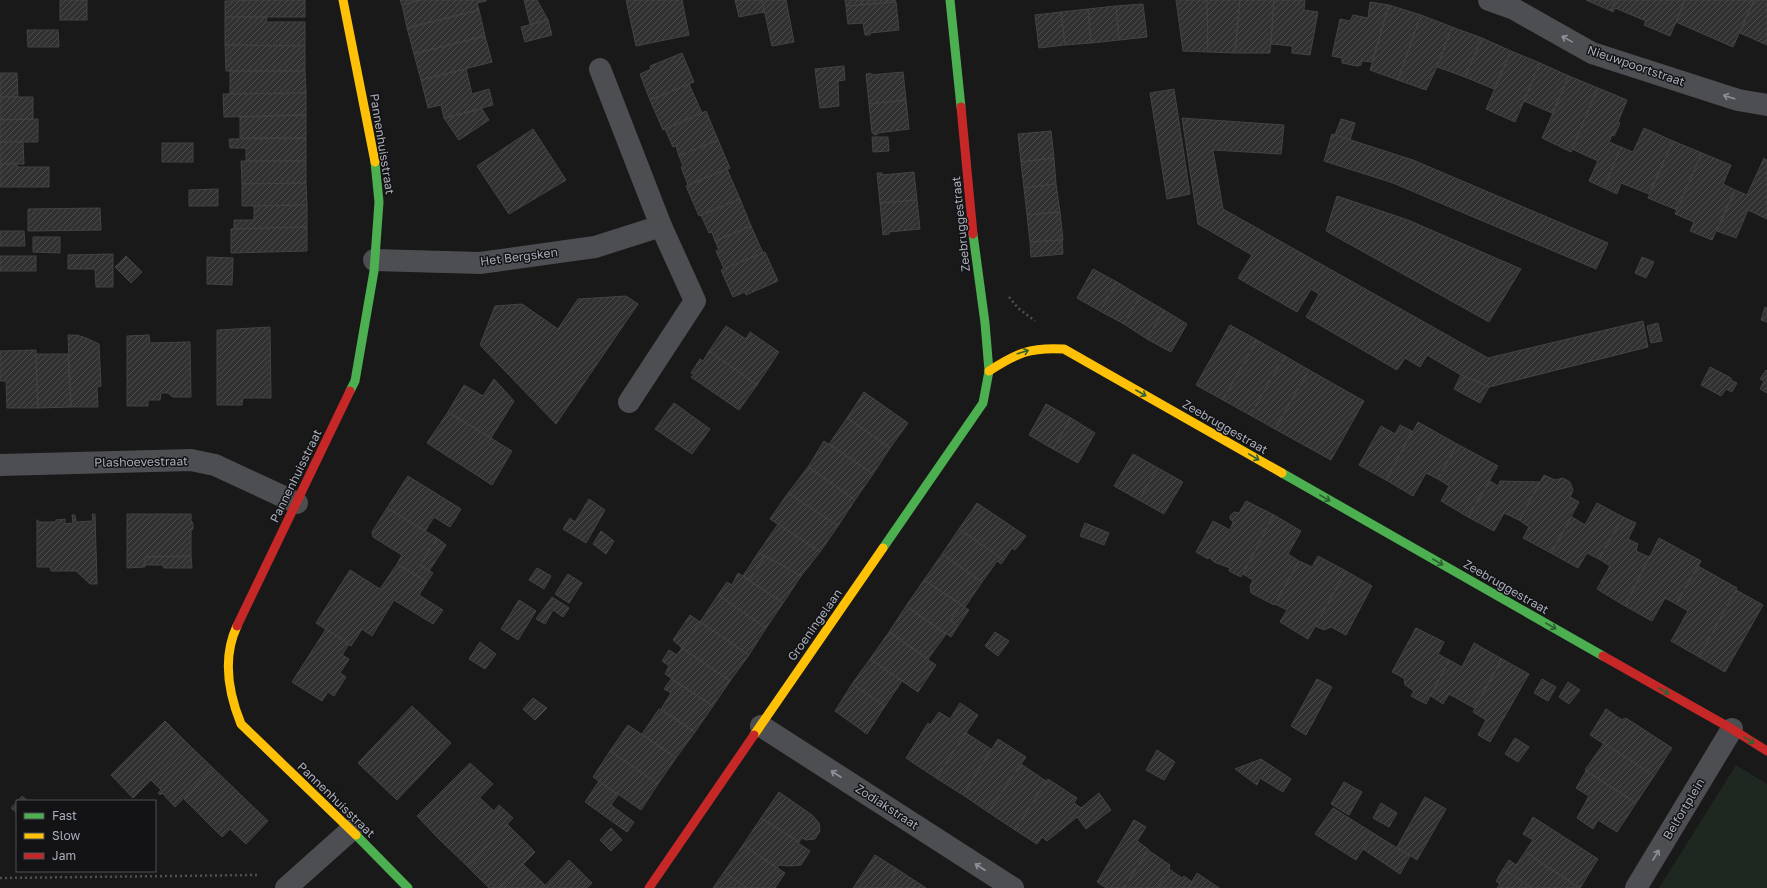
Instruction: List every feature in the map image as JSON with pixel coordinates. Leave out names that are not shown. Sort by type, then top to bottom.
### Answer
[{"type":"street","name":"Pannenhuisstraat","points":[[343,0],[374,157],[379,202],[374,271],[355,381],[231,639],[227,671],[232,702],[241,724],[352,830],[408,888]]},
{"type":"street","name":"Zeebruggestraat","points":[[950,0],[974,240],[990,371],[1019,352],[1040,347],[1064,349],[1732,729],[1767,751]]},
{"type":"street","name":"Nieuwpoortstraat","points":[[1489,0],[1514,9],[1592,53],[1738,100],[1767,105]]},
{"type":"street","points":[[600,69],[661,226],[696,301],[629,402]]},
{"type":"street","name":"Het Bergsken","points":[[374,260],[480,263],[595,247],[661,226]]},
{"type":"street","name":"Groeningelaan","points":[[649,888],[983,403],[990,371]]},
{"type":"street","name":"Plashoevestraat","points":[[0,465],[191,460],[215,465],[297,503]]},
{"type":"street","name":"Zodiakstraat","points":[[761,726],[1013,888]]},
{"type":"street","name":"Belfortplein","points":[[1636,888],[1732,729]]},
{"type":"street","points":[[286,888],[352,830]]},
{"type":"path","points":[[1005,292],[1018,308],[1052,334],[1064,349]]},
{"type":"path","points":[[0,878],[257,875]]},
{"type":"shaded area","points":[[1736,765],[1767,784],[1767,888],[1659,888]]},
{"type":"building","points":[[60,0],[87,0],[87,20],[60,20]]},
{"type":"building","points":[[305,0],[305,17],[225,17],[225,1]]},
{"type":"building","points":[[400,0],[421,0],[402,5]]},
{"type":"building","points":[[421,0],[486,1],[477,3],[479,10],[407,28],[402,5]]},
{"type":"building","points":[[524,0],[537,0],[548,20],[530,24]]},
{"type":"building","points":[[626,0],[682,0],[689,35],[636,46]]},
{"type":"building","points":[[735,0],[762,0],[764,12],[739,17]]},
{"type":"building","points":[[762,0],[786,0],[794,42],[772,46]]},
{"type":"building","points":[[845,0],[861,0],[862,5],[846,6]]},
{"type":"building","points":[[861,0],[895,0],[896,2],[862,5]]},
{"type":"building","points":[[1176,0],[1207,0],[1208,52],[1183,51]]},
{"type":"building","points":[[1207,0],[1240,0],[1235,53],[1208,52]]},
{"type":"building","points":[[1240,0],[1274,0],[1270,53],[1235,53]]},
{"type":"building","points":[[1274,0],[1305,0],[1304,10],[1318,12],[1310,55],[1292,53],[1292,46],[1271,44]]},
{"type":"building","points":[[1586,0],[1616,0],[1611,11]]},
{"type":"building","points":[[1616,0],[1685,0],[1670,36],[1644,25],[1646,21],[1615,8],[1613,12],[1611,11]]},
{"type":"building","points":[[1685,0],[1754,0],[1733,47],[1676,22]]},
{"type":"building","points":[[1754,0],[1767,0],[1767,45],[1740,33]]},
{"type":"building","points":[[896,2],[899,30],[870,33],[870,35],[865,35],[863,23],[848,24],[846,6]]},
{"type":"building","points":[[1370,2],[1389,5],[1372,62],[1362,61],[1361,65],[1357,66],[1342,63],[1342,58],[1332,56],[1340,19],[1350,21],[1353,15],[1368,18]]},
{"type":"building","points":[[1143,4],[1147,37],[1119,40],[1116,6]]},
{"type":"building","points":[[1389,5],[1421,15],[1398,80],[1370,70]]},
{"type":"building","points":[[1116,6],[1119,40],[1091,43],[1088,9]]},
{"type":"building","points":[[1088,9],[1091,43],[1065,45],[1061,12]]},
{"type":"building","points":[[479,10],[485,36],[414,54],[407,28]]},
{"type":"building","points":[[1061,12],[1065,45],[1039,48],[1035,15]]},
{"type":"building","points":[[1421,15],[1452,27],[1437,67],[1426,90],[1398,80]]},
{"type":"building","points":[[225,17],[267,17],[266,22],[305,22],[305,46],[225,45]]},
{"type":"building","points":[[548,20],[552,35],[525,42],[521,27]]},
{"type":"building","points":[[1452,27],[1482,38],[1465,77],[1437,67]]},
{"type":"building","points":[[27,30],[58,30],[59,47],[28,47]]},
{"type":"building","points":[[485,36],[492,62],[421,80],[414,54]]},
{"type":"building","points":[[1482,38],[1511,51],[1494,89],[1465,77]]},
{"type":"building","points":[[225,45],[305,46],[305,71],[226,71]]},
{"type":"building","points":[[1511,51],[1540,63],[1515,122],[1486,109]]},
{"type":"building","points":[[682,53],[694,82],[650,100],[640,74],[651,69],[650,66]]},
{"type":"building","points":[[1540,63],[1569,76],[1552,113],[1524,101]]},
{"type":"building","points":[[844,66],[845,80],[838,81],[839,106],[820,108],[815,69]]},
{"type":"building","points":[[466,69],[472,94],[489,89],[493,105],[444,118],[441,105],[428,108],[421,80]]},
{"type":"building","points":[[230,71],[305,71],[306,93],[230,94]]},
{"type":"building","points":[[903,72],[906,100],[869,104],[866,74],[871,73],[871,75]]},
{"type":"building","points":[[0,73],[17,73],[18,97],[0,97]]},
{"type":"building","points":[[1569,76],[1598,88],[1571,152],[1542,138]]},
{"type":"building","points":[[689,84],[702,113],[663,130],[650,100]]},
{"type":"building","points":[[1598,88],[1627,100],[1618,122],[1620,123],[1614,136],[1612,135],[1609,142],[1621,147],[1604,188],[1589,181],[1598,161],[1572,149]]},
{"type":"building","points":[[1174,89],[1190,194],[1167,199],[1150,93]]},
{"type":"building","points":[[306,93],[306,115],[224,117],[223,94]]},
{"type":"building","points":[[0,97],[33,97],[33,119],[0,120]]},
{"type":"building","points":[[906,100],[909,129],[878,133],[874,135],[874,133],[872,133],[869,104]]},
{"type":"building","points":[[482,109],[489,120],[459,140],[444,118]]},
{"type":"building","points":[[706,111],[718,140],[679,156],[676,146],[673,147],[665,129]]},
{"type":"building","points":[[306,115],[306,138],[240,138],[240,117]]},
{"type":"building","points":[[1182,118],[1284,125],[1281,154],[1213,150],[1223,209],[1488,358],[1643,321],[1648,347],[1489,387],[1461,375],[1427,355],[1420,367],[1405,358],[1397,370],[1306,317],[1319,294],[1311,289],[1297,312],[1238,278],[1252,255],[1198,224]]},
{"type":"building","points":[[38,119],[38,142],[0,142],[0,120]]},
{"type":"building","points":[[1341,119],[1355,123],[1350,140],[1335,135]]},
{"type":"building","points":[[1644,128],[1673,141],[1649,194],[1621,183],[1617,194],[1604,188],[1621,147],[1633,152]]},
{"type":"building","points":[[533,129],[566,180],[509,214],[477,166]]},
{"type":"building","points":[[1051,131],[1054,158],[1021,162],[1018,134]]},
{"type":"building","points":[[1332,134],[1413,160],[1608,243],[1596,269],[1393,183],[1324,161]]},
{"type":"building","points":[[872,137],[888,137],[889,151],[873,152]]},
{"type":"building","points":[[306,138],[306,161],[246,161],[246,148],[230,148],[229,139]]},
{"type":"building","points":[[718,140],[730,168],[688,185],[681,167],[683,166],[679,156]]},
{"type":"building","points":[[1673,141],[1702,153],[1677,210],[1648,198]]},
{"type":"building","points":[[0,142],[23,142],[24,164],[0,164]]},
{"type":"building","points":[[162,143],[193,143],[193,162],[162,162]]},
{"type":"building","points":[[1702,153],[1731,165],[1723,184],[1735,190],[1712,240],[1690,231],[1694,222],[1675,214]]},
{"type":"building","points":[[1054,158],[1056,184],[1024,188],[1021,162]]},
{"type":"building","points":[[1764,158],[1767,160],[1767,219],[1748,210],[1736,238],[1717,231],[1735,190],[1747,195]]},
{"type":"building","points":[[241,161],[306,161],[306,183],[242,184]]},
{"type":"building","points":[[0,164],[17,164],[17,167],[49,167],[49,187],[0,187]]},
{"type":"building","points":[[727,169],[740,199],[699,216],[686,186]]},
{"type":"building","points":[[914,172],[917,200],[880,203],[877,173],[882,173],[882,175]]},
{"type":"building","points":[[306,183],[307,205],[242,206],[242,184]]},
{"type":"building","points":[[1056,184],[1060,212],[1027,215],[1024,188]]},
{"type":"building","points":[[218,189],[218,206],[189,206],[189,190]]},
{"type":"building","points":[[1337,196],[1408,220],[1521,269],[1489,322],[1326,231]]},
{"type":"building","points":[[740,199],[751,226],[715,241],[712,232],[709,233],[701,215]]},
{"type":"building","points":[[917,200],[920,229],[889,232],[889,234],[883,235],[880,203]]},
{"type":"building","points":[[307,205],[307,227],[234,229],[234,220],[254,220],[254,206]]},
{"type":"building","points":[[100,208],[101,230],[28,231],[28,209]]},
{"type":"building","points":[[1060,212],[1063,240],[1030,242],[1027,215]]},
{"type":"building","points":[[751,226],[763,253],[724,269],[716,251],[719,250],[715,241]]},
{"type":"building","points":[[307,227],[307,251],[231,253],[231,229]]},
{"type":"building","points":[[0,231],[24,231],[25,246],[0,246]]},
{"type":"building","points":[[33,237],[60,237],[60,253],[33,252]]},
{"type":"building","points":[[1062,240],[1063,254],[1031,257],[1030,242]]},
{"type":"building","points":[[765,252],[778,281],[746,295],[745,292],[733,297],[721,270]]},
{"type":"building","points":[[113,254],[113,287],[96,287],[95,269],[68,269],[68,255]]},
{"type":"building","points":[[0,256],[36,256],[36,271],[0,271]]},
{"type":"building","points":[[126,256],[142,272],[131,283],[115,267]]},
{"type":"building","points":[[207,257],[233,258],[232,285],[207,284]]},
{"type":"building","points":[[1642,257],[1654,262],[1646,278],[1635,273]]},
{"type":"building","points":[[1093,269],[1117,282],[1100,311],[1077,298]]},
{"type":"building","points":[[1117,282],[1140,296],[1124,324],[1100,311]]},
{"type":"building","points":[[626,296],[638,304],[556,424],[480,345],[495,306],[522,304],[558,329],[578,299]]},
{"type":"building","points":[[1140,296],[1164,310],[1147,339],[1124,324]]},
{"type":"building","points":[[1765,307],[1767,308],[1767,322],[1761,320]]},
{"type":"building","points":[[1164,310],[1187,324],[1171,352],[1147,339]]},
{"type":"building","points":[[1658,323],[1662,341],[1651,343],[1647,326]]},
{"type":"building","points":[[1230,325],[1257,340],[1223,400],[1196,385]]},
{"type":"building","points":[[726,326],[746,339],[750,332],[779,352],[757,385],[709,351]]},
{"type":"building","points":[[270,327],[271,398],[243,398],[242,405],[217,405],[217,330]]},
{"type":"building","points":[[68,335],[77,335],[99,344],[101,386],[97,387],[98,407],[71,407]]},
{"type":"building","points":[[149,335],[150,343],[190,342],[191,397],[173,397],[168,393],[161,393],[160,400],[148,400],[148,406],[127,406],[127,336]]},
{"type":"building","points":[[1257,340],[1285,356],[1250,415],[1223,400]]},
{"type":"building","points":[[36,350],[38,408],[7,408],[6,381],[0,381],[0,351]]},
{"type":"building","points":[[709,351],[757,385],[739,410],[691,377],[694,374],[691,373],[700,359],[703,361]]},
{"type":"building","points":[[36,354],[68,354],[71,407],[38,408]]},
{"type":"building","points":[[1285,356],[1309,370],[1275,429],[1250,415]]},
{"type":"building","points":[[1710,367],[1731,378],[1731,380],[1737,383],[1732,392],[1726,389],[1721,396],[1701,385]]},
{"type":"building","points":[[1309,370],[1364,401],[1331,460],[1275,429]]},
{"type":"building","points":[[1766,370],[1767,393],[1760,389],[1764,381],[1760,379]]},
{"type":"building","points":[[1461,375],[1489,387],[1480,403],[1454,389]]},
{"type":"building","points":[[494,379],[514,401],[491,438],[448,412],[464,385],[483,396]]},
{"type":"building","points":[[864,392],[908,423],[890,448],[847,418]]},
{"type":"building","points":[[674,403],[710,429],[692,454],[655,429]]},
{"type":"building","points":[[1046,404],[1071,418],[1053,449],[1029,435]]},
{"type":"building","points":[[448,412],[512,451],[492,485],[427,443]]},
{"type":"building","points":[[847,418],[890,448],[873,474],[829,444]]},
{"type":"building","points":[[1071,418],[1095,433],[1078,463],[1053,449]]},
{"type":"building","points":[[1418,422],[1457,444],[1438,479],[1426,473],[1413,496],[1386,480]]},
{"type":"building","points":[[1400,425],[1412,431],[1386,480],[1359,465],[1381,426],[1395,434]]},
{"type":"building","points":[[824,441],[873,474],[855,500],[808,467]]},
{"type":"building","points":[[1457,444],[1498,466],[1468,517],[1441,501],[1449,486],[1438,479]]},
{"type":"building","points":[[1133,454],[1158,468],[1139,500],[1114,486]]},
{"type":"building","points":[[808,467],[855,500],[838,526],[788,493]]},
{"type":"building","points":[[1158,468],[1183,482],[1164,514],[1139,500]]},
{"type":"building","points":[[1544,475],[1555,480],[1563,478],[1570,482],[1573,490],[1570,497],[1579,502],[1551,553],[1523,538],[1529,527],[1519,520]]},
{"type":"building","points":[[408,476],[461,509],[450,527],[434,517],[425,531],[387,508]]},
{"type":"building","points":[[1490,481],[1498,486],[1500,481],[1540,482],[1519,520],[1504,513],[1494,531],[1468,517]]},
{"type":"building","points":[[788,493],[838,526],[820,552],[770,519]]},
{"type":"building","points":[[589,499],[605,510],[586,543],[563,529],[570,518],[575,522]]},
{"type":"building","points":[[1246,501],[1274,515],[1241,577],[1229,571],[1230,568],[1214,562],[1209,557],[1208,559],[1196,552],[1213,521],[1230,530],[1233,522],[1230,519],[1230,516],[1234,512],[1239,513]]},
{"type":"building","points":[[977,503],[1026,536],[1015,550],[1012,548],[1004,560],[959,529]]},
{"type":"building","points":[[1597,503],[1623,517],[1599,559],[1587,553],[1578,568],[1551,553],[1572,517],[1585,525]]},
{"type":"building","points":[[387,508],[437,538],[420,565],[433,573],[427,582],[397,564],[402,555],[373,537],[372,532]]},
{"type":"building","points":[[92,514],[95,514],[97,584],[90,584],[76,571],[51,571],[50,567],[37,567],[37,520],[38,522],[55,522],[56,520],[65,519],[65,524],[73,523],[72,515],[75,515],[76,522],[93,521]]},
{"type":"building","points":[[127,514],[191,514],[193,529],[191,531],[191,556],[145,557],[145,567],[127,568]]},
{"type":"building","points":[[1274,515],[1301,531],[1288,554],[1299,561],[1274,605],[1251,593],[1250,586],[1253,580],[1243,574]]},
{"type":"building","points":[[1623,517],[1636,523],[1628,539],[1638,544],[1636,551],[1649,557],[1625,606],[1597,589],[1610,566],[1599,559]]},
{"type":"building","points":[[1085,523],[1109,533],[1104,545],[1080,536]]},
{"type":"building","points":[[778,524],[820,552],[801,576],[758,553]]},
{"type":"building","points":[[959,529],[1004,560],[1001,564],[997,561],[982,582],[942,554]]},
{"type":"building","points":[[601,531],[614,541],[606,554],[593,544]]},
{"type":"building","points":[[437,538],[446,545],[429,571],[420,565]]},
{"type":"building","points":[[1659,538],[1701,561],[1676,604],[1665,598],[1652,621],[1625,606]]},
{"type":"building","points":[[758,553],[765,556],[749,580],[743,576]]},
{"type":"building","points":[[942,554],[982,582],[965,607],[924,580]]},
{"type":"building","points":[[191,556],[192,568],[164,568],[163,565],[145,565],[145,557]]},
{"type":"building","points":[[765,556],[801,576],[783,603],[749,580]]},
{"type":"building","points":[[1318,556],[1346,571],[1308,639],[1280,622],[1287,610],[1275,604],[1299,561],[1312,567]]},
{"type":"building","points":[[397,564],[427,582],[419,595],[443,610],[433,624],[394,600],[372,636],[362,629],[351,646],[316,623],[350,570],[380,589]]},
{"type":"building","points":[[1698,566],[1737,588],[1699,657],[1671,641],[1688,611],[1676,604]]},
{"type":"building","points":[[537,568],[551,576],[544,589],[529,580]]},
{"type":"building","points":[[1346,571],[1372,586],[1346,635],[1331,627],[1324,630],[1315,626]]},
{"type":"building","points":[[738,573],[783,603],[766,628],[718,595],[727,582],[732,585]]},
{"type":"building","points":[[568,574],[582,583],[569,603],[555,594]]},
{"type":"building","points":[[924,580],[961,605],[950,620],[958,626],[951,637],[906,606]]},
{"type":"building","points":[[1736,590],[1763,605],[1725,672],[1699,657]]},
{"type":"building","points":[[718,595],[766,628],[749,655],[700,622]]},
{"type":"building","points":[[552,597],[569,608],[563,617],[553,610],[545,624],[536,619]]},
{"type":"building","points":[[519,600],[536,611],[518,640],[501,629]]},
{"type":"building","points":[[961,605],[969,610],[958,626],[950,620]]},
{"type":"building","points":[[906,606],[946,634],[928,659],[889,632]]},
{"type":"building","points":[[690,615],[700,622],[682,648],[673,640]]},
{"type":"building","points":[[700,622],[749,655],[730,681],[682,648]]},
{"type":"building","points":[[1416,628],[1444,642],[1438,654],[1449,660],[1426,704],[1411,696],[1414,691],[1405,685],[1404,678],[1392,672]]},
{"type":"building","points":[[326,629],[349,644],[342,655],[349,659],[340,673],[346,677],[334,696],[328,692],[322,701],[292,682]]},
{"type":"building","points":[[889,632],[936,665],[918,692],[870,659]]},
{"type":"building","points":[[995,632],[1009,641],[998,656],[985,646]]},
{"type":"building","points":[[480,642],[496,654],[485,669],[469,659]]},
{"type":"building","points":[[1474,643],[1502,659],[1474,708],[1449,694],[1443,704],[1431,696],[1449,660],[1462,667]]},
{"type":"building","points":[[682,648],[730,681],[713,706],[665,674],[669,666],[662,661],[669,650],[677,655]]},
{"type":"building","points":[[870,659],[902,681],[885,706],[852,684]]},
{"type":"building","points":[[1502,659],[1529,674],[1490,742],[1478,735],[1486,720],[1473,712]]},
{"type":"building","points":[[671,679],[713,706],[695,732],[661,709],[671,693],[664,689]]},
{"type":"building","points":[[1317,679],[1332,687],[1306,735],[1291,726]]},
{"type":"building","points":[[1542,679],[1556,687],[1548,701],[1534,693]]},
{"type":"building","points":[[1568,682],[1580,690],[1569,704],[1559,697]]},
{"type":"building","points":[[852,684],[885,706],[867,734],[835,711]]},
{"type":"building","points":[[533,698],[547,708],[535,720],[523,709]]},
{"type":"building","points":[[960,703],[978,715],[936,778],[906,758],[928,723],[930,725],[939,712],[950,719]]},
{"type":"building","points":[[412,706],[451,743],[397,800],[358,763]]},
{"type":"building","points":[[659,709],[695,732],[676,758],[642,734]]},
{"type":"building","points":[[1606,709],[1622,720],[1625,718],[1629,720],[1672,748],[1654,776],[1590,735]]},
{"type":"building","points":[[165,721],[187,743],[133,798],[111,775]]},
{"type":"building","points":[[628,725],[676,758],[658,784],[610,751]]},
{"type":"building","points":[[966,733],[991,749],[963,795],[936,778]]},
{"type":"building","points":[[1515,738],[1529,747],[1518,762],[1505,754]]},
{"type":"building","points":[[998,739],[1026,757],[988,812],[963,795]]},
{"type":"building","points":[[187,743],[213,768],[175,807],[162,793],[160,795],[158,793],[161,790],[151,780]]},
{"type":"building","points":[[1604,743],[1654,776],[1636,803],[1585,770]]},
{"type":"building","points":[[1157,750],[1175,762],[1164,780],[1146,770]]},
{"type":"building","points":[[610,751],[658,784],[641,810],[593,777]]},
{"type":"building","points":[[1261,759],[1291,779],[1283,792],[1260,778],[1257,785],[1235,769]]},
{"type":"building","points":[[470,763],[493,784],[439,839],[417,816]]},
{"type":"building","points":[[1021,764],[1046,781],[1015,830],[988,812]]},
{"type":"building","points":[[213,768],[268,821],[246,844],[230,829],[222,837],[184,799]]},
{"type":"building","points":[[1586,771],[1636,803],[1617,832],[1598,820],[1593,829],[1577,818],[1589,796],[1576,788]]},
{"type":"building","points":[[1048,779],[1077,798],[1074,803],[1081,808],[1099,793],[1111,810],[1086,829],[1077,817],[1047,841],[1042,837],[1037,844],[1015,830]]},
{"type":"building","points":[[599,781],[618,795],[611,805],[634,822],[627,832],[585,802]]},
{"type":"building","points":[[1344,782],[1362,792],[1349,815],[1331,804]]},
{"type":"building","points":[[779,792],[812,815],[819,823],[820,831],[815,839],[806,840],[802,838],[799,842],[761,818]]},
{"type":"building","points":[[22,796],[27,800],[18,800]]},
{"type":"building","points":[[1425,797],[1446,809],[1417,860],[1397,847]]},
{"type":"building","points":[[480,798],[494,811],[499,805],[513,818],[468,867],[439,839]]},
{"type":"building","points":[[16,802],[16,812],[11,808]]},
{"type":"building","points":[[1381,803],[1397,813],[1389,827],[1373,818]]},
{"type":"building","points":[[1333,808],[1373,833],[1356,860],[1315,834]]},
{"type":"building","points":[[1533,817],[1598,859],[1580,888],[1525,852],[1533,840],[1523,834]]},
{"type":"building","points":[[761,818],[799,842],[798,843],[810,851],[801,865],[779,865],[777,868],[743,845]]},
{"type":"building","points":[[1134,820],[1146,827],[1137,841],[1148,850],[1124,888],[1106,888],[1097,882]]},
{"type":"building","points":[[507,824],[535,852],[500,888],[489,888],[468,867]]},
{"type":"building","points":[[611,828],[622,840],[611,851],[600,840]]},
{"type":"building","points":[[1373,833],[1410,856],[1400,874],[1363,849]]},
{"type":"building","points":[[743,845],[785,873],[775,888],[747,888],[724,872]]},
{"type":"building","points":[[1148,850],[1170,865],[1157,888],[1124,888]]},
{"type":"building","points":[[1525,852],[1579,888],[1532,888],[1503,869],[1509,860],[1516,865]]},
{"type":"building","points":[[875,855],[897,869],[885,888],[853,888]]},
{"type":"building","points":[[569,860],[592,883],[587,888],[543,888]]},
{"type":"building","points":[[523,864],[545,885],[543,888],[500,888]]},
{"type":"building","points":[[897,869],[926,888],[885,888]]},
{"type":"building","points":[[1169,869],[1182,878],[1184,876],[1192,882],[1188,888],[1157,888]]},
{"type":"building","points":[[1503,869],[1532,888],[1497,888],[1500,884],[1496,881]]},
{"type":"building","points":[[724,872],[747,888],[713,888]]},
{"type":"building","points":[[1197,873],[1219,888],[1188,888]]},
{"type":"traffic: fast","points":[[950,0],[961,107]]},
{"type":"traffic: fast","points":[[350,391],[355,381],[374,271],[379,202],[375,162]]},
{"type":"traffic: fast","points":[[883,548],[983,403],[989,371],[985,323],[973,234]]},
{"type":"traffic: fast","points":[[1282,473],[1603,656]]},
{"type":"traffic: fast","points":[[356,835],[408,888]]},
{"type":"traffic: slow","points":[[343,0],[375,162]]},
{"type":"traffic: slow","points":[[989,371],[1024,352],[1042,349],[1064,349],[1282,473]]},
{"type":"traffic: slow","points":[[754,735],[883,548]]},
{"type":"traffic: slow","points":[[237,626],[229,650],[228,675],[236,712],[241,724],[356,835]]},
{"type":"traffic: jam","points":[[961,107],[973,234]]},
{"type":"traffic: jam","points":[[237,626],[350,391]]},
{"type":"traffic: jam","points":[[1603,656],[1732,729],[1767,751]]},
{"type":"traffic: jam","points":[[649,888],[754,735]]}]
